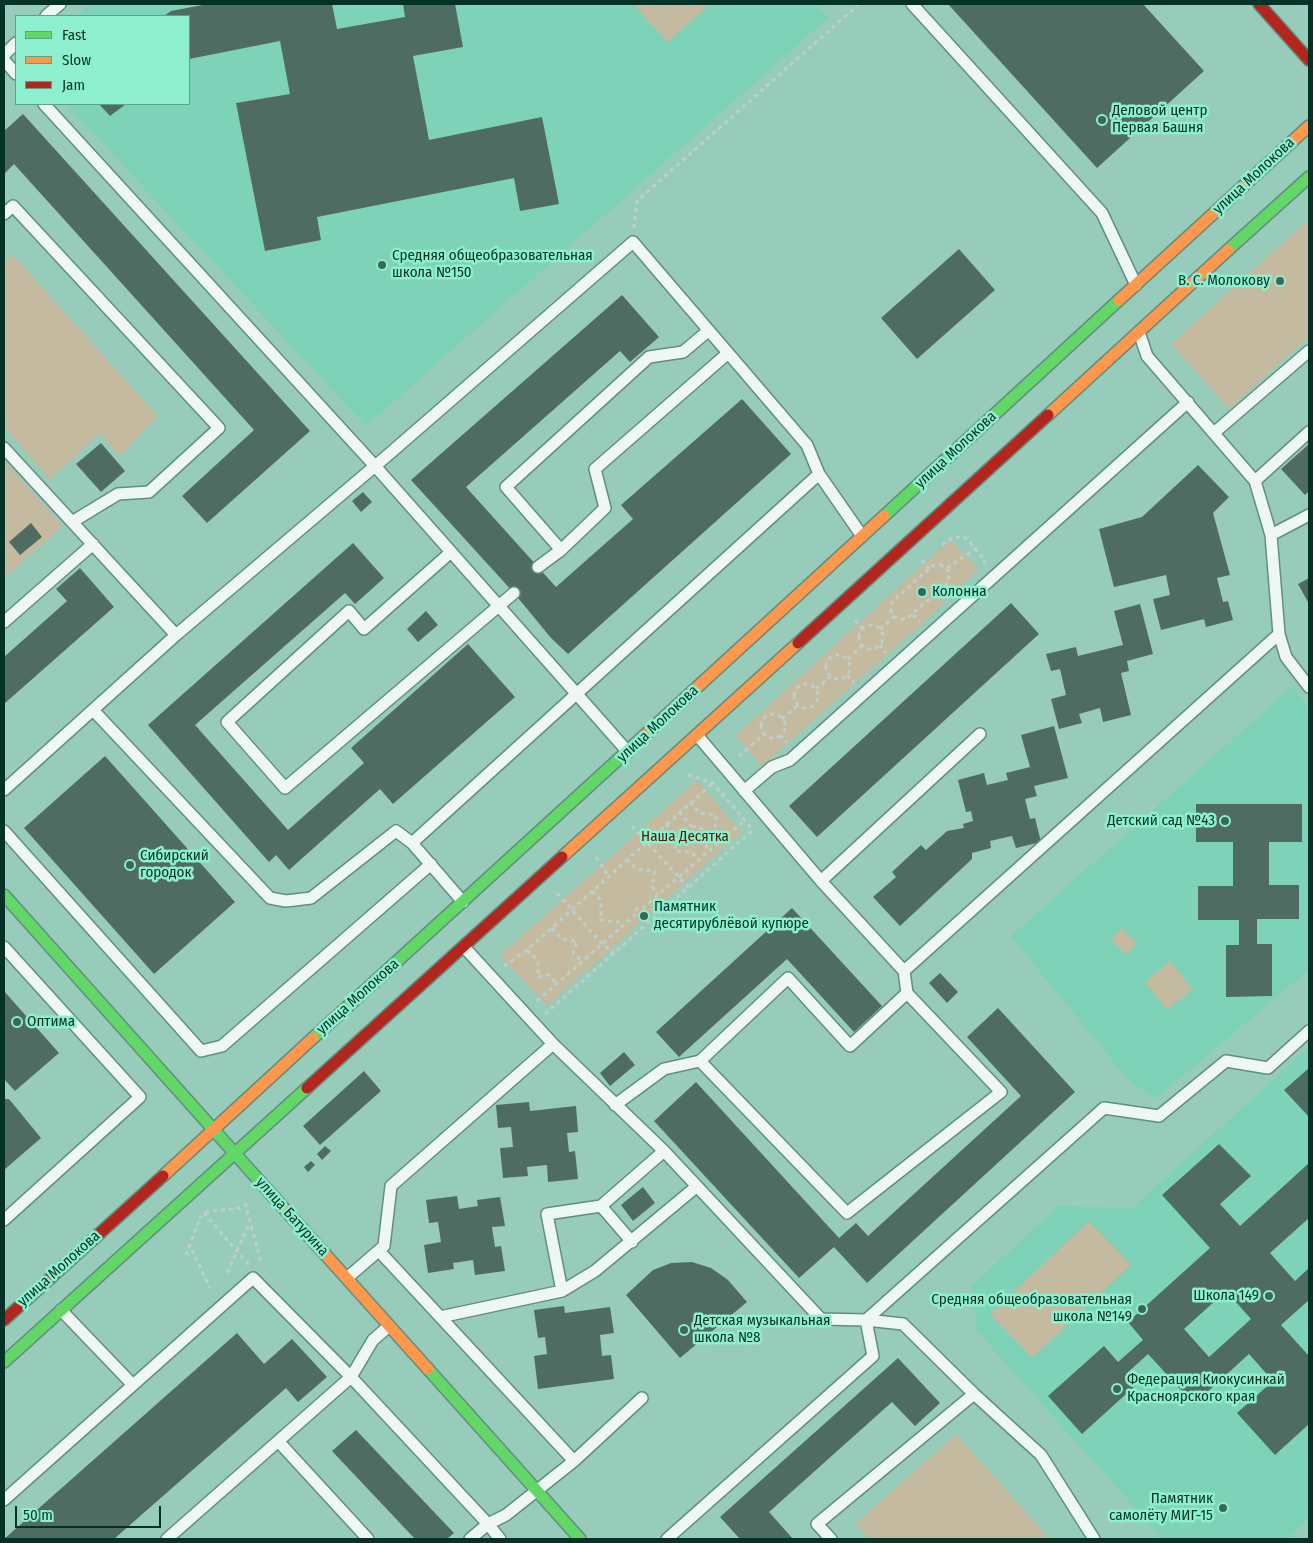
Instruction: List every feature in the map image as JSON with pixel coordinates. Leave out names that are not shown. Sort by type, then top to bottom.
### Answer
[{"type":"main road","points":[[1259,4],[1309,60]]},
{"type":"main road","name":"улица Молокова","points":[[4,1320],[628,752],[1309,126]]},
{"type":"main road","points":[[4,1362],[697,735],[1138,330],[1309,176]]},
{"type":"main road","name":"улица Батурина","points":[[4,895],[580,1539]]},
{"type":"lane","points":[[47,15],[60,4]]},
{"type":"lane","points":[[912,4],[1102,212],[1136,285]]},
{"type":"lane","points":[[4,55],[15,44]]},
{"type":"lane","points":[[4,60],[15,73]]},
{"type":"lane","points":[[45,105],[374,466],[628,752]]},
{"type":"lane","points":[[4,214],[13,206],[219,428],[149,492],[118,494],[72,522]]},
{"type":"lane","points":[[4,790],[176,635],[633,242],[727,354],[807,445],[819,474],[862,536]]},
{"type":"lane","points":[[1138,330],[1147,356],[1215,432],[1255,481],[1271,535],[1279,634],[1286,657],[1309,686]]},
{"type":"lane","points":[[561,550],[506,486],[649,357],[683,352],[708,331]]},
{"type":"lane","points":[[1215,432],[1309,351]]},
{"type":"lane","points":[[538,567],[561,550],[605,508],[595,469],[727,354]]},
{"type":"lane","points":[[744,791],[772,767],[790,760],[1188,402]]},
{"type":"lane","points":[[1255,481],[1309,432]]},
{"type":"lane","points":[[4,448],[176,635]]},
{"type":"lane","points":[[412,843],[819,474]]},
{"type":"lane","points":[[1271,535],[1309,515]]},
{"type":"lane","points":[[4,622],[93,544]]},
{"type":"lane","points":[[451,552],[364,629],[349,611],[227,722],[285,788],[514,593]]},
{"type":"lane","points":[[904,971],[1279,634]]},
{"type":"lane","points":[[93,710],[270,898],[286,901],[311,898],[396,831],[412,843],[464,902]]},
{"type":"lane","points":[[821,881],[980,734]]},
{"type":"lane","points":[[697,735],[821,881],[904,971],[907,993],[1001,1092],[847,1214],[700,1061]]},
{"type":"lane","points":[[4,831],[201,1051],[222,1046],[431,864]]},
{"type":"lane","points":[[463,946],[553,1044],[664,1151],[821,1320],[866,1320],[903,1324],[974,1394],[1041,1455],[1094,1539]]},
{"type":"lane","points":[[4,947],[140,1097],[4,1220]]},
{"type":"lane","points":[[615,1105],[664,1069],[700,1061],[788,978],[850,1046],[907,993]]},
{"type":"lane","points":[[866,1320],[1104,1108],[1159,1116],[1226,1061],[1268,1068],[1309,1031]]},
{"type":"lane","points":[[346,1278],[384,1246],[391,1186],[553,1044]]},
{"type":"lane","points":[[562,1291],[547,1214],[601,1206],[664,1151]]},
{"type":"lane","points":[[440,1318],[562,1291],[595,1271],[696,1187]]},
{"type":"lane","points":[[601,1206],[632,1242]]},
{"type":"lane","points":[[379,1250],[574,1461]]},
{"type":"lane","points":[[4,1500],[253,1278],[351,1377],[500,1539]]},
{"type":"lane","points":[[61,1310],[132,1384]]},
{"type":"lane","points":[[668,1539],[873,1356],[866,1320]]},
{"type":"lane","points":[[167,1539],[351,1377],[373,1340],[390,1326]]},
{"type":"lane","points":[[831,1539],[817,1524],[974,1394]]},
{"type":"lane","points":[[470,1539],[488,1524],[506,1515],[574,1461],[642,1398]]},
{"type":"lane","points":[[278,1441],[368,1539]]},
{"type":"path","points":[[633,242],[637,201],[860,4]]},
{"type":"path","points":[[947,568],[977,548]]},
{"type":"path","points":[[922,560],[929,569]]},
{"type":"path","points":[[940,564],[947,568],[950,576],[946,585],[913,614],[903,620],[894,616],[890,608],[896,598],[929,569],[940,564]]},
{"type":"path","points":[[946,585],[953,593]]},
{"type":"path","points":[[892,594],[896,598]]},
{"type":"path","points":[[913,614],[920,622]]},
{"type":"path","points":[[880,629],[894,616]]},
{"type":"path","points":[[855,619],[863,628]]},
{"type":"path","points":[[872,625],[880,629],[883,637],[880,645],[872,649],[863,645],[859,638],[863,628],[872,625]]},
{"type":"path","points":[[848,659],[863,645]]},
{"type":"path","points":[[880,645],[886,653]]},
{"type":"path","points":[[826,653],[830,658]]},
{"type":"path","points":[[840,655],[848,659],[850,666],[847,675],[839,679],[831,676],[826,667],[830,658],[840,655]]},
{"type":"path","points":[[847,675],[854,682]]},
{"type":"path","points":[[816,689],[831,676]]},
{"type":"path","points":[[794,683],[798,688]]},
{"type":"path","points":[[808,684],[816,689],[818,696],[815,705],[807,708],[798,705],[794,697],[798,688],[808,684]]},
{"type":"path","points":[[782,719],[798,705]]},
{"type":"path","points":[[815,705],[821,711]]},
{"type":"path","points":[[760,713],[764,718]]},
{"type":"path","points":[[774,714],[782,719],[784,729],[780,735],[773,738],[764,734],[760,727],[764,718],[774,714]]},
{"type":"path","points":[[739,756],[764,734]]},
{"type":"path","points":[[780,735],[787,742]]},
{"type":"path","points":[[689,774],[713,783],[753,830]]},
{"type":"path","points":[[504,966],[527,950],[646,841],[713,783]]},
{"type":"path","points":[[690,802],[699,813],[716,815],[716,832],[722,840]]},
{"type":"path","points":[[679,812],[692,827]]},
{"type":"path","points":[[537,1001],[635,915],[634,912],[637,908],[643,908],[746,820]]},
{"type":"path","points":[[666,824],[675,835],[675,852],[691,852],[699,860]]},
{"type":"path","points":[[538,1028],[545,1015],[613,952],[753,830],[772,824]]},
{"type":"path","points":[[632,826],[688,887]]},
{"type":"path","points":[[692,827],[696,826],[702,829],[702,836],[699,839]]},
{"type":"path","points":[[692,827],[689,833],[691,838],[699,839],[710,850]]},
{"type":"path","points":[[596,857],[609,876]]},
{"type":"path","points":[[627,859],[637,869],[654,871],[652,886],[658,894]]},
{"type":"path","points":[[592,891],[601,900],[601,920],[619,922],[622,926]]},
{"type":"path","points":[[557,893],[602,944],[613,952]]},
{"type":"path","points":[[552,928],[562,939],[577,940],[573,952],[581,961]]},
{"type":"path","points":[[527,950],[538,961],[538,977],[549,975],[556,983]]},
{"type":"path","points":[[245,1203],[263,1269]]},
{"type":"path","points":[[203,1212],[240,1208]]},
{"type":"path","points":[[203,1212],[250,1266]]},
{"type":"path","points":[[186,1255],[203,1212]]},
{"type":"path","points":[[227,1273],[250,1222]]},
{"type":"path","points":[[192,1250],[210,1288]]},
{"type":"shaded area","name":"Средняя общеобразовательная школа №150","points":[[91,4],[816,4],[828,18],[366,426],[67,105],[190,105],[190,15],[78,15]]},
{"type":"shaded area","name":"Детский сад №43","points":[[1292,687],[1309,707],[1309,970],[1155,1099],[1126,1077],[1011,936]]},
{"type":"shaded area","name":"Средняя общеобразовательная школа №149","points":[[1309,1047],[1309,1518],[1286,1539],[1163,1539],[977,1331],[972,1286],[1058,1206],[1132,1208]]},
{"type":"green space","points":[[633,4],[711,4],[667,42]]},
{"type":"green space","points":[[1309,219],[1309,337],[1229,409],[1171,344]]},
{"type":"green space","points":[[13,255],[158,416],[119,457],[100,433],[50,480],[4,427],[4,262]]},
{"type":"green space","points":[[4,460],[63,526],[4,578]]},
{"type":"green space","points":[[950,540],[979,569],[922,624],[762,766],[735,736]]},
{"type":"green space","name":"Наша Десятка","points":[[697,780],[742,832],[547,1006],[500,955]]},
{"type":"green space","points":[[1122,928],[1137,943],[1125,954],[1111,940]]},
{"type":"green space","points":[[1170,961],[1193,990],[1167,1010],[1145,982]]},
{"type":"green space","points":[[1089,1221],[1131,1265],[1032,1358],[990,1314]]},
{"type":"green space","points":[[956,1434],[1050,1539],[869,1539],[855,1524]]},
{"type":"building","points":[[208,4],[332,4],[337,29],[405,17],[403,4],[455,4],[463,47],[413,56],[429,140],[542,117],[559,204],[520,211],[514,178],[317,217],[321,240],[265,251],[236,103],[290,94],[280,41],[190,59],[190,15],[165,15],[171,11]]},
{"type":"building","name":"Деловой центр Первая Башня","points":[[948,4],[1143,4],[1204,71],[1097,168]]},
{"type":"building","points":[[100,105],[125,105],[110,116]]},
{"type":"building","points":[[23,114],[310,431],[207,523],[182,496],[254,430],[14,164],[4,174],[4,131]]},
{"type":"building","points":[[959,249],[995,290],[917,359],[881,318]]},
{"type":"building","points":[[622,295],[659,337],[630,362],[620,351],[466,487],[556,587],[633,519],[621,505],[742,399],[791,454],[568,654],[551,638],[514,593],[411,480]]},
{"type":"building","points":[[101,443],[125,471],[101,492],[76,464]]},
{"type":"building","points":[[1309,444],[1309,491],[1305,495],[1281,469]]},
{"type":"building","points":[[1198,465],[1229,497],[1213,513],[1230,575],[1217,578],[1223,602],[1228,601],[1233,620],[1206,627],[1204,619],[1161,630],[1153,599],[1170,595],[1166,575],[1114,587],[1099,529],[1142,517]]},
{"type":"building","points":[[363,492],[372,502],[361,512],[352,501]]},
{"type":"building","points":[[31,523],[42,537],[20,555],[9,542]]},
{"type":"building","points":[[353,543],[384,578],[355,604],[345,593],[195,725],[288,830],[364,763],[351,748],[468,644],[515,697],[393,804],[380,789],[289,870],[276,855],[269,862],[148,725]]},
{"type":"building","points":[[80,568],[114,607],[4,704],[4,657],[67,601],[56,589]]},
{"type":"building","points":[[1309,578],[1309,604],[1298,584]]},
{"type":"building","points":[[1011,603],[1039,634],[817,837],[789,806]]},
{"type":"building","points":[[1140,604],[1153,654],[1127,661],[1129,671],[1121,673],[1131,715],[1103,722],[1100,708],[1079,714],[1082,723],[1059,729],[1051,699],[1066,695],[1060,669],[1051,671],[1046,654],[1076,647],[1078,656],[1123,645],[1114,611]]},
{"type":"building","points":[[426,611],[438,625],[418,642],[407,629]]},
{"type":"building","points":[[1054,726],[1068,778],[1034,786],[1037,796],[1025,799],[1030,819],[1035,818],[1041,842],[1016,848],[1012,836],[990,841],[991,848],[972,853],[972,859],[900,926],[873,897],[896,877],[892,872],[921,845],[926,850],[947,831],[964,828],[963,824],[973,821],[971,811],[966,812],[958,780],[984,773],[987,785],[1008,780],[1006,773],[1030,767],[1021,735]]},
{"type":"building","name":"Сибирский городок","points":[[105,756],[235,902],[154,974],[24,828]]},
{"type":"building","points":[[1196,804],[1302,804],[1302,842],[1269,842],[1269,885],[1299,885],[1299,919],[1257,919],[1257,944],[1272,944],[1272,996],[1226,997],[1226,945],[1239,945],[1239,920],[1198,920],[1198,886],[1233,886],[1233,842],[1196,842]]},
{"type":"building","points":[[792,908],[882,1006],[854,1032],[787,959],[679,1057],[656,1032]]},
{"type":"building","points":[[940,973],[958,992],[947,1003],[929,983]]},
{"type":"building","name":"Оптима","points":[[4,991],[59,1053],[15,1091],[4,1079]]},
{"type":"building","points":[[998,1008],[1075,1092],[867,1283],[834,1247],[799,1278],[654,1121],[696,1082],[839,1238],[856,1223],[868,1236],[1021,1096],[967,1037]]},
{"type":"building","points":[[624,1052],[635,1065],[610,1086],[600,1073]]},
{"type":"building","points":[[1309,1068],[1309,1117],[1284,1090]]},
{"type":"building","points":[[364,1071],[381,1091],[320,1145],[303,1126]]},
{"type":"building","points":[[4,1099],[9,1099],[41,1138],[4,1170]]},
{"type":"building","points":[[529,1102],[530,1111],[576,1106],[578,1132],[567,1133],[569,1152],[575,1151],[578,1179],[548,1182],[547,1165],[527,1167],[528,1176],[503,1178],[500,1148],[513,1147],[511,1127],[498,1128],[496,1105]]},
{"type":"building","name":"Школа 149","points":[[1219,1144],[1251,1176],[1220,1204],[1240,1226],[1309,1163],[1309,1218],[1270,1253],[1295,1281],[1309,1268],[1309,1300],[1281,1325],[1309,1356],[1309,1424],[1275,1455],[1237,1413],[1273,1381],[1249,1354],[1194,1404],[1148,1354],[1126,1374],[1136,1385],[1082,1434],[1048,1396],[1104,1346],[1118,1362],[1143,1340],[1128,1322],[1210,1248],[1162,1195]],"holes":[[[1226,1291],[1251,1319],[1209,1357],[1184,1329]]]},
{"type":"building","points":[[325,1146],[331,1151],[322,1160],[317,1154]]},
{"type":"building","points":[[311,1161],[315,1165],[308,1172],[304,1167]]},
{"type":"building","points":[[643,1187],[655,1203],[633,1221],[621,1205]]},
{"type":"building","points":[[457,1196],[459,1209],[478,1206],[477,1200],[500,1197],[505,1226],[492,1227],[495,1247],[501,1246],[505,1271],[475,1275],[473,1260],[453,1263],[454,1269],[428,1273],[424,1245],[441,1242],[438,1222],[429,1223],[426,1200]]},
{"type":"building","name":"Детская музыкальная школа №8","points":[[692,1262],[711,1268],[728,1280],[747,1302],[680,1358],[626,1295],[653,1270],[671,1263]]},
{"type":"building","points":[[564,1306],[565,1313],[610,1307],[614,1333],[600,1335],[602,1356],[611,1355],[614,1379],[538,1389],[534,1356],[547,1354],[545,1337],[538,1338],[534,1310]]},
{"type":"building","points":[[237,1333],[264,1364],[292,1339],[327,1377],[298,1402],[286,1388],[114,1539],[4,1539]]},
{"type":"building","points":[[898,1358],[940,1403],[915,1426],[892,1402],[769,1512],[793,1539],[740,1539],[720,1517]]},
{"type":"building","points":[[356,1430],[454,1533],[447,1539],[415,1539],[332,1451]]},
{"type":"traffic: fast","points":[[1228,250],[1309,177]]},
{"type":"traffic: fast","points":[[884,516],[1119,300]]},
{"type":"traffic: fast","points":[[313,1038],[634,745]]},
{"type":"traffic: fast","points":[[4,895],[271,1194]]},
{"type":"traffic: fast","points":[[4,1362],[307,1088]]},
{"type":"traffic: fast","points":[[428,1369],[580,1539]]},
{"type":"traffic: slow","points":[[1119,300],[1309,126]]},
{"type":"traffic: slow","points":[[1048,415],[1228,250]]},
{"type":"traffic: slow","points":[[634,745],[884,516]]},
{"type":"traffic: slow","points":[[562,857],[798,643]]},
{"type":"traffic: slow","points":[[163,1176],[313,1038]]},
{"type":"traffic: slow","points":[[271,1194],[428,1369]]},
{"type":"traffic: jam","points":[[1259,4],[1309,60]]},
{"type":"traffic: jam","points":[[798,643],[1048,415]]},
{"type":"traffic: jam","points":[[307,1088],[562,857]]},
{"type":"traffic: jam","points":[[4,1320],[163,1176]]},
{"type":"place","name":"Деловой центр Первая Башня","points":[[1102,120]]},
{"type":"place","name":"Средняя общеобразовательная школа №150","points":[[382,265]]},
{"type":"place","name":"В. С. Молокову","points":[[1280,281]]},
{"type":"place","name":"Колонна","points":[[922,592]]},
{"type":"place","name":"Детский сад №43","points":[[1225,821]]},
{"type":"place","name":"Сибирский городок","points":[[130,865]]},
{"type":"place","name":"Памятник десятирублёвой купюре","points":[[644,916]]},
{"type":"place","name":"Оптима","points":[[17,1022]]},
{"type":"place","name":"Школа 149","points":[[1269,1296]]},
{"type":"place","name":"Средняя общеобразовательная школа №149","points":[[1142,1309]]},
{"type":"place","name":"Детская музыкальная школа №8","points":[[684,1330]]},
{"type":"place","name":"Федерация Киокусинкай Красноярского края","points":[[1117,1389]]},
{"type":"place","name":"Памятник самолёту МИГ-15","points":[[1223,1508]]}]
